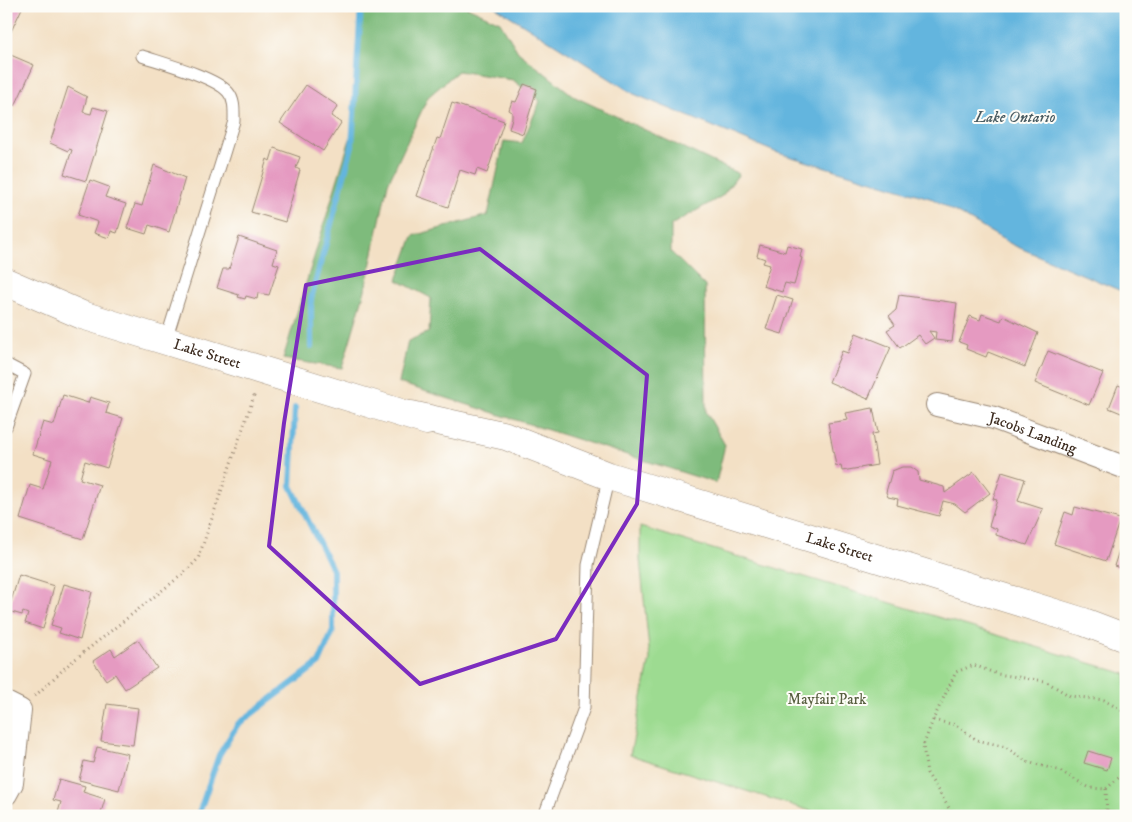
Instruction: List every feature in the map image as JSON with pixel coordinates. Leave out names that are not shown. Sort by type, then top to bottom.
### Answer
[{"type":"street","name":"Lake Street","points":[[6,282],[82,315],[411,415],[502,450],[602,473],[1084,622],[1126,638]]},
{"type":"street","name":"Jacobs Landing","points":[[936,405],[994,418],[1126,468]]},
{"type":"street","name":"Lake Street","points":[[1084,622],[1126,632]]},
{"type":"street","points":[[6,794],[12,784],[13,707]]},
{"type":"lane","points":[[142,56],[217,83],[228,93],[234,105],[234,122],[166,340]]},
{"type":"lane","points":[[6,364],[25,374],[6,427]]},
{"type":"lane","points":[[544,816],[584,708],[588,566],[602,473]]},
{"type":"path","points":[[13,707],[183,574],[198,559],[257,388]]},
{"type":"path","points":[[954,816],[927,773],[923,746],[956,672],[974,665],[997,674],[1045,681],[1070,696],[1104,700],[1126,712]]},
{"type":"path","points":[[933,720],[956,725],[977,740],[1006,747],[1026,762],[1058,770],[1090,788],[1106,789],[1126,771]]},
{"type":"path","points":[[1106,789],[1107,816]]},
{"type":"highlighted area","points":[[480,249],[647,375],[637,504],[556,639],[420,684],[269,546],[284,423],[306,285]]},
{"type":"green space","points":[[361,6],[465,6],[500,22],[518,52],[575,97],[739,174],[722,196],[671,225],[671,252],[705,286],[706,412],[725,445],[716,483],[399,383],[408,341],[429,332],[431,298],[397,280],[413,236],[488,215],[504,141],[522,143],[540,101],[513,80],[458,71],[428,97],[388,183],[365,290],[342,368],[283,359],[353,129]]},
{"type":"green space","name":"Mayfair Park","points":[[640,527],[1126,674],[1126,816],[827,816],[630,755],[650,659],[640,559]]},
{"type":"water","name":"Lake Ontario","points":[[494,6],[1126,6],[1126,293],[1013,245],[933,199],[775,152],[634,94]]},
{"type":"building","points":[[6,6],[23,6],[6,42]]},
{"type":"building","points":[[157,6],[173,6],[171,11]]},
{"type":"building","points":[[6,53],[34,65],[15,106],[6,102]]},
{"type":"building","points":[[524,84],[537,89],[523,134],[509,129],[512,112],[509,110],[512,101],[516,102]]},
{"type":"building","points":[[306,85],[338,106],[331,116],[341,123],[323,151],[280,123]]},
{"type":"building","points":[[68,87],[87,97],[83,112],[91,114],[93,107],[108,111],[86,181],[64,174],[72,150],[69,149],[68,151],[50,143]]},
{"type":"building","points":[[452,103],[504,121],[487,173],[477,169],[475,175],[460,170],[448,207],[417,196],[437,138],[440,139]]},
{"type":"building","points":[[274,148],[300,157],[296,168],[300,170],[285,222],[251,212],[267,159],[270,161]]},
{"type":"building","points":[[154,165],[185,178],[169,232],[149,225],[146,234],[127,228],[135,204],[142,206]]},
{"type":"building","points":[[90,180],[109,187],[105,197],[126,204],[117,233],[111,231],[109,238],[94,233],[98,222],[78,215]]},
{"type":"building","points":[[239,237],[277,250],[273,263],[279,265],[269,295],[258,293],[257,299],[246,296],[245,299],[238,297],[239,295],[217,288],[223,269],[229,269]]},
{"type":"building","points":[[760,245],[785,252],[787,245],[802,249],[800,257],[802,258],[794,285],[785,283],[782,292],[763,286],[770,265],[763,263],[765,259],[757,256]]},
{"type":"building","points":[[777,295],[793,300],[782,334],[766,329]]},
{"type":"building","points":[[899,295],[957,303],[952,342],[935,340],[936,332],[929,331],[934,338],[925,344],[918,335],[900,348],[887,330],[895,325],[889,316],[896,310]]},
{"type":"building","points":[[982,314],[1001,321],[1003,316],[1038,333],[1025,367],[988,352],[986,357],[966,349],[967,345],[959,342],[970,316],[980,320]]},
{"type":"building","points":[[856,333],[891,347],[868,399],[829,382],[842,351],[848,353]]},
{"type":"building","points":[[1048,351],[1103,373],[1089,405],[1035,383]]},
{"type":"building","points":[[1118,385],[1126,388],[1126,415],[1109,408]]},
{"type":"building","points":[[63,395],[88,403],[90,397],[109,403],[106,413],[123,418],[107,468],[85,461],[80,479],[100,485],[83,539],[20,519],[30,485],[43,489],[52,460],[33,454],[43,422],[54,425]]},
{"type":"building","points":[[873,408],[878,433],[872,434],[877,465],[842,471],[841,465],[836,466],[828,423],[848,420],[846,413]]},
{"type":"building","points":[[902,467],[911,467],[918,472],[919,480],[944,487],[945,493],[974,472],[990,493],[965,512],[955,504],[943,501],[939,516],[897,505],[898,499],[888,497],[886,492],[892,471]]},
{"type":"building","points":[[1002,472],[1025,479],[1018,501],[1043,509],[1027,545],[996,535],[997,529],[989,526],[997,500],[993,499]]},
{"type":"building","points":[[1075,507],[1120,519],[1106,561],[1054,544],[1065,512],[1073,515]]},
{"type":"building","points":[[1126,532],[1126,570],[1114,566]]},
{"type":"building","points":[[19,575],[54,586],[43,629],[25,623],[28,614],[23,612],[22,615],[8,611]]},
{"type":"building","points":[[64,584],[92,592],[80,640],[59,633],[61,628],[51,625]]},
{"type":"building","points":[[138,640],[157,668],[125,689],[115,674],[106,680],[93,661],[111,649],[115,656]]},
{"type":"building","points":[[107,704],[138,708],[133,745],[101,741]]},
{"type":"building","points":[[97,747],[128,754],[119,790],[79,780],[84,761],[93,763]]},
{"type":"building","points":[[1088,751],[1111,758],[1107,770],[1084,763]]},
{"type":"building","points":[[59,779],[85,786],[83,792],[105,799],[100,816],[57,816],[61,802],[53,800]]},
{"type":"waterway","points":[[311,347],[311,299],[352,146],[361,6]]},
{"type":"waterway","points":[[198,816],[219,755],[238,724],[319,663],[333,631],[333,571],[291,486],[295,408]]}]
